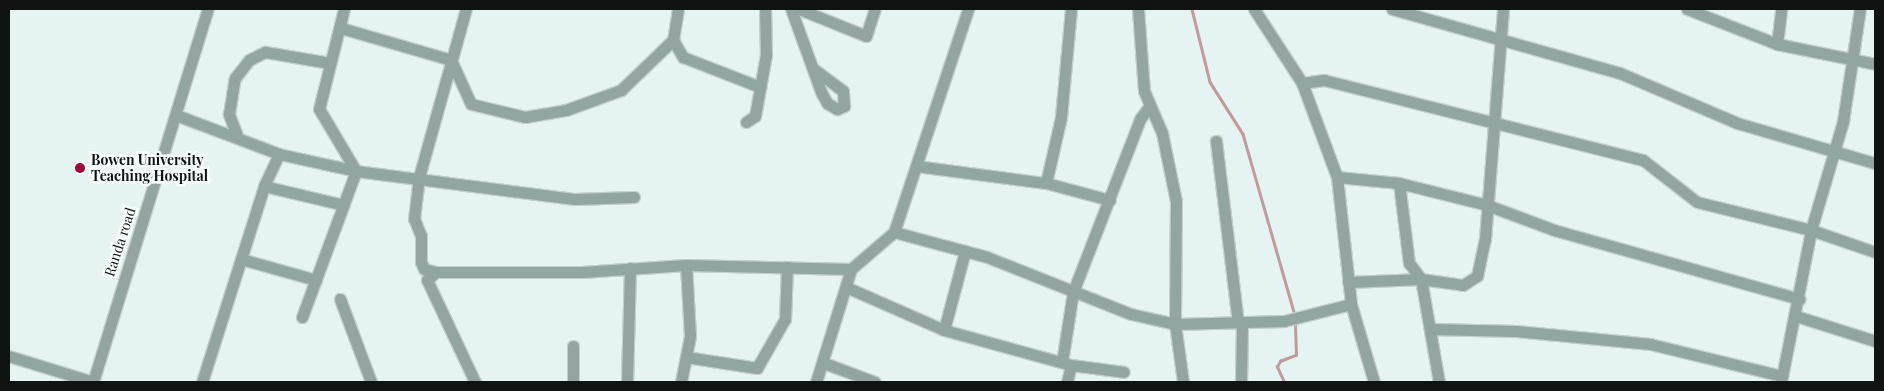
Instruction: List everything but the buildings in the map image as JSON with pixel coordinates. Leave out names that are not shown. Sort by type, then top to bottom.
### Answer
[{"type":"street","name":"Randa road","points":[[89,382],[96,370],[208,9]]},
{"type":"street","points":[[344,9],[319,109],[356,171]]},
{"type":"street","points":[[466,9],[419,177],[414,220],[421,236],[420,262],[424,269],[436,272],[686,265],[851,268]]},
{"type":"street","points":[[340,28],[451,60],[471,104],[525,117],[566,110],[621,90],[673,40],[678,9]]},
{"type":"street","points":[[746,122],[755,116],[766,55],[765,9]]},
{"type":"street","points":[[791,9],[813,68]]},
{"type":"street","points":[[799,9],[866,36],[876,9]]},
{"type":"street","points":[[816,382],[824,363],[851,268],[894,232],[968,9]]},
{"type":"street","points":[[1046,183],[1062,110],[1071,9]]},
{"type":"street","points":[[1138,9],[1143,84],[1162,133],[1176,201],[1175,324],[1183,382]]},
{"type":"street","points":[[1254,9],[1302,83],[1337,177],[1351,304],[1374,382]]},
{"type":"street","points":[[1392,9],[1498,35],[1620,72],[1737,123],[1875,163]]},
{"type":"street","points":[[1348,282],[1421,279],[1463,285],[1477,276],[1487,205],[1498,35],[1503,9]]},
{"type":"street","points":[[1687,9],[1777,44],[1875,64]]},
{"type":"street","points":[[1777,44],[1781,9]]},
{"type":"street","points":[[1431,329],[1516,331],[1650,344],[1781,379],[1796,316],[1812,230],[1836,151],[1860,9]]},
{"type":"street","points":[[673,40],[683,57],[760,87]]},
{"type":"street","points":[[238,138],[228,114],[235,78],[249,60],[265,52],[330,63]]},
{"type":"street","points":[[1302,83],[1324,80],[1493,120],[1643,160],[1697,202],[1812,230],[1875,252]]},
{"type":"street","points":[[1067,382],[1073,292],[1150,104]]},
{"type":"street","points":[[176,115],[279,154],[356,171],[419,177],[575,199],[634,197]]},
{"type":"street","points":[[1216,141],[1240,323],[1241,382]]},
{"type":"street","points":[[202,382],[264,186],[279,154]]},
{"type":"street","points":[[916,166],[1046,183],[1110,200]]},
{"type":"street","points":[[302,317],[356,171]]},
{"type":"street","points":[[1337,177],[1399,183],[1487,205],[1554,230],[1799,298]]},
{"type":"street","points":[[1399,183],[1409,263],[1421,279],[1439,382]]},
{"type":"street","points":[[264,186],[344,205]]},
{"type":"street","points":[[894,232],[965,251],[1146,319],[1175,324],[1284,321],[1351,304]]},
{"type":"street","points":[[944,330],[965,251]]},
{"type":"street","points":[[241,259],[316,280]]},
{"type":"street","points":[[681,382],[686,357],[686,265]]},
{"type":"street","points":[[686,357],[757,368],[785,319],[788,267]]},
{"type":"street","points":[[627,382],[630,268]]},
{"type":"street","points":[[436,272],[427,280],[475,382]]},
{"type":"street","points":[[846,287],[944,330],[1067,364],[1124,372]]},
{"type":"street","points":[[340,298],[371,382]]},
{"type":"street","points":[[1796,316],[1875,341]]},
{"type":"street","points":[[573,346],[573,382]]},
{"type":"street","points":[[9,356],[89,382]]},
{"type":"street","points":[[824,363],[875,382]]},
{"type":"waterway","points":[[1192,9],[1210,82],[1243,134],[1295,315]]},
{"type":"waterway","points":[[1284,382],[1277,367],[1280,361],[1296,355],[1295,321]]},
{"type":"place","name":"Bowen University Teaching Hospital","points":[[80,168]]}]
